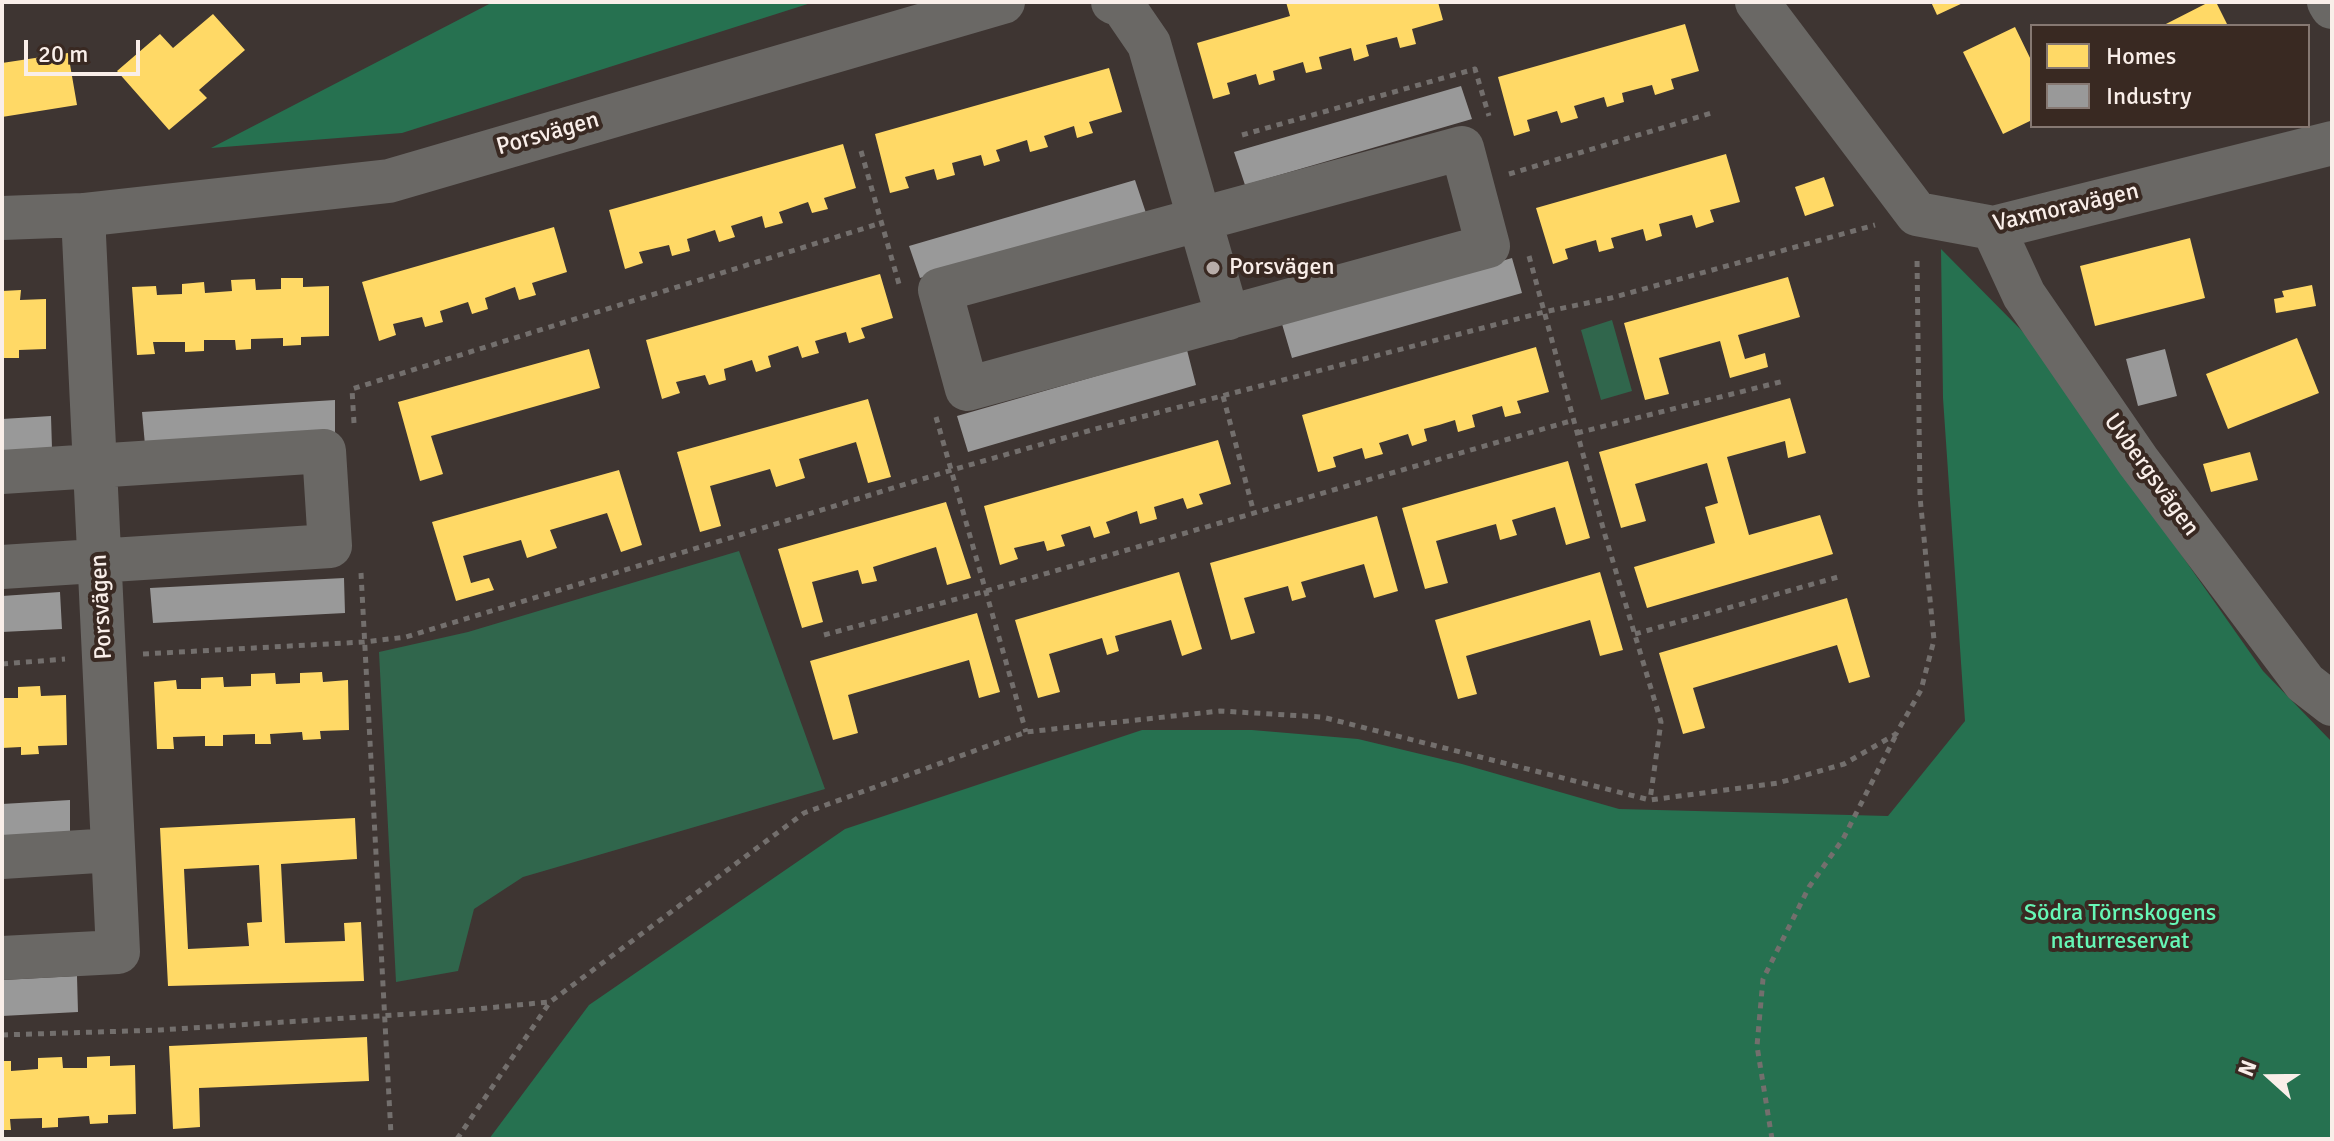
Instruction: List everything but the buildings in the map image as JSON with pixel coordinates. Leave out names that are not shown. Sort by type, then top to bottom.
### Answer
[{"type":"street","name":"Porsvägen","points":[[2,218],[83,215],[389,181],[1003,2]]},
{"type":"street","points":[[1113,2],[1123,6],[1149,44],[1228,318]]},
{"type":"street","points":[[1757,2],[1917,214]]},
{"type":"street","name":"Vaxmoravägen","points":[[1917,214],[1993,228],[2332,143]]},
{"type":"street","points":[[1462,148],[1488,246],[967,389],[940,290],[1201,219],[1462,148]]},
{"type":"street","name":"Porsvägen","points":[[2,958],[118,952],[83,215]]},
{"type":"street","name":"Uvbergsvägen","points":[[1993,228],[2024,295],[2138,461],[2305,683],[2332,704]]},
{"type":"street","points":[[2,472],[324,451],[330,546],[2,567]]},
{"type":"street","points":[[2,857],[113,850]]},
{"type":"path","points":[[1242,135],[1475,69],[1493,129]]},
{"type":"path","points":[[1507,174],[1715,112]]},
{"type":"path","points":[[861,151],[901,291]]},
{"type":"path","points":[[2,664],[406,637],[952,470],[1544,312],[1611,298],[1917,214],[1920,497],[1934,640],[1921,690],[1843,839],[1809,887],[1763,979],[1757,1046],[1772,1139]]},
{"type":"path","points":[[354,436],[352,389],[881,223]]},
{"type":"path","points":[[1527,251],[1661,722],[1650,800]]},
{"type":"path","points":[[1577,433],[1784,381]]},
{"type":"path","points":[[1223,396],[1254,513]]},
{"type":"path","points":[[936,415],[1026,732]]},
{"type":"path","points":[[824,635],[1574,420]]},
{"type":"path","points":[[361,563],[391,1135]]},
{"type":"path","points":[[1635,634],[1838,577]]},
{"type":"path","points":[[457,1139],[550,1002],[804,813],[1026,732],[1220,711],[1322,717],[1650,800],[1778,783],[1844,764],[1896,734]]},
{"type":"path","points":[[2,1035],[160,1030],[550,1002]]},
{"type":"green space","points":[[493,2],[814,2],[402,133],[211,148]]},
{"type":"green space","name":"Södra Törnskogens naturreservat","points":[[1941,249],[2029,338],[2263,671],[2332,742],[2332,1139],[489,1139],[589,1005],[845,829],[1142,730],[1252,730],[1358,739],[1462,764],[1619,809],[1888,816],[1965,721],[1943,398]]},
{"type":"green space","points":[[1612,320],[1632,391],[1601,400],[1581,330]]},
{"type":"green space","points":[[739,551],[825,789],[523,877],[474,909],[458,971],[396,982],[379,652],[468,632]]},
{"type":"place","name":"Porsvägen","points":[[1213,268]]}]
